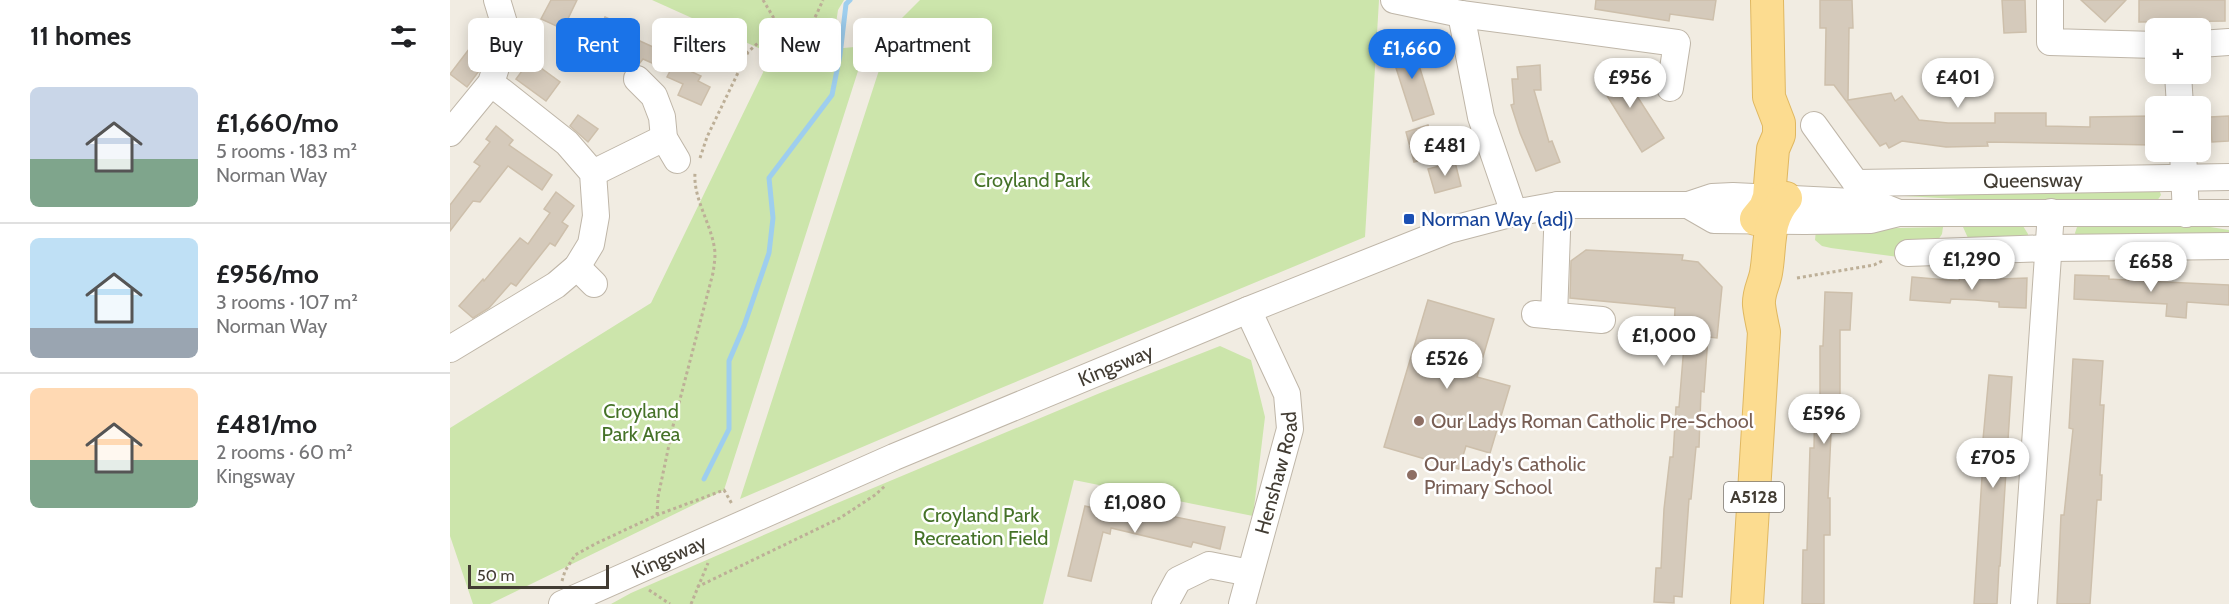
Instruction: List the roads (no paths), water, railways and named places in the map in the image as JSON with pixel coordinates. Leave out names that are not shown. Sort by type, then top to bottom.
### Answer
[{"type":"main road","name":"A5128","points":[[1747,604],[1764,332],[1759,304],[1760,290],[1753,273],[1787,150],[1779,135],[1779,123],[1769,97],[1767,0]]},
{"type":"main road","name":"A5128","points":[[1764,332],[1778,304],[1770,209],[1757,127],[1769,97]]},
{"type":"street","points":[[450,133],[491,84],[507,33],[497,0]]},
{"type":"street","points":[[1394,0],[1461,14],[1677,43],[1670,88]]},
{"type":"street","points":[[2050,0],[2050,42],[2145,45]]},
{"type":"street","points":[[1461,14],[1481,117],[1514,213]]},
{"type":"street","points":[[2211,43],[2229,42]]},
{"type":"street","points":[[637,79],[654,96],[662,117],[664,138],[677,160]]},
{"type":"street","points":[[450,349],[556,285],[585,276],[596,216],[593,173],[567,143],[491,84]]},
{"type":"street","points":[[1814,125],[1851,192]]},
{"type":"street","points":[[593,173],[664,138]]},
{"type":"street","points":[[2183,162],[2186,214]]},
{"type":"street","name":"Queensway","points":[[1770,209],[1851,192],[2229,177]]},
{"type":"street","name":"Queensway","points":[[1851,192],[1899,213]]},
{"type":"street","name":"Kingsway","points":[[565,597],[1248,310],[1449,230],[1514,213],[1558,206],[1688,205],[1714,220],[1770,209]]},
{"type":"street","points":[[1558,206],[1544,315],[1602,320]]},
{"type":"street","name":"Queensway","points":[[1770,209],[1871,220],[1899,213],[2229,213]]},
{"type":"street","points":[[1953,212],[1954,251]]},
{"type":"street","points":[[2024,604],[2051,212]]},
{"type":"street","points":[[1908,253],[2050,248],[2229,246]]},
{"type":"street","name":"Henshaw Road","points":[[1242,604],[1290,429],[1287,394],[1248,310]]},
{"type":"street","points":[[1165,604],[1178,580],[1209,565],[1250,573]]},
{"type":"waterway","points":[[704,479],[729,429],[729,361],[744,326],[769,253],[773,218],[769,178],[832,95],[840,55],[846,4],[850,0]]},
{"type":"place","name":"Norman Way (adj)","points":[[1409,219]]},
{"type":"place","name":"Our Ladys Roman Catholic Pre-School","points":[[1419,421]]},
{"type":"place","name":"Our Lady's Catholic Primary School","points":[[1412,475]]},
{"type":"park label","name":"Croyland Park","points":[[1032,180]]},
{"type":"park label","name":"Croyland Park Area","points":[[641,422]]},
{"type":"park label","name":"Croyland Park Recreation Field","points":[[981,526]]}]
